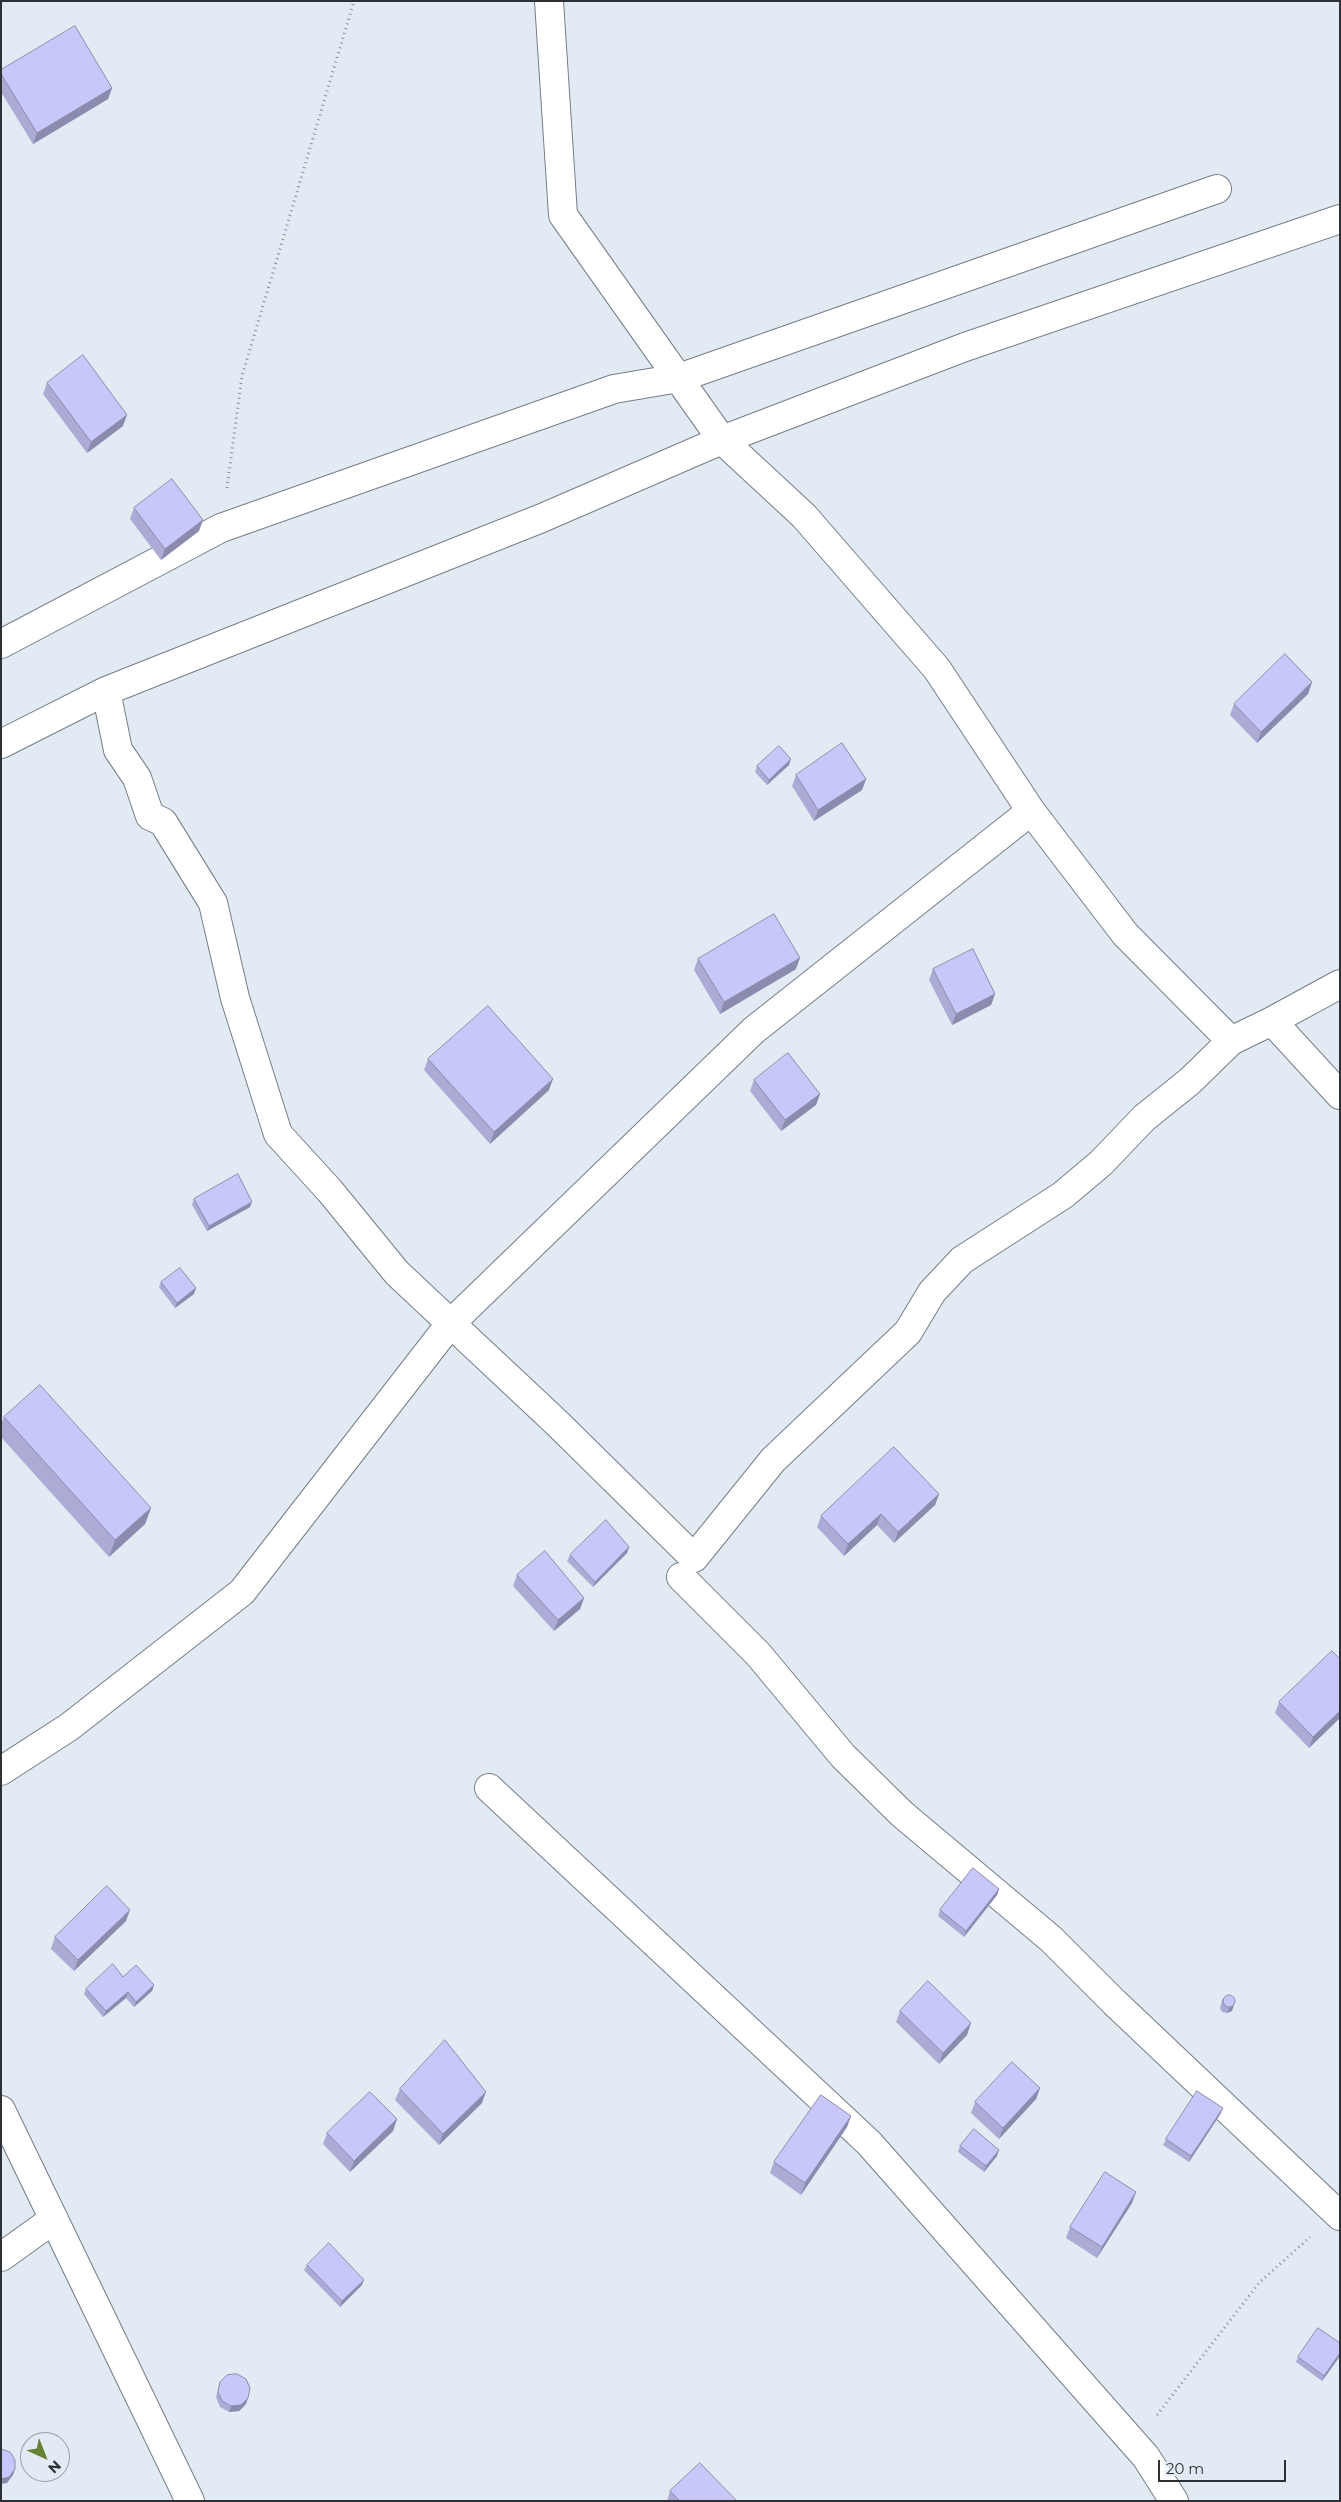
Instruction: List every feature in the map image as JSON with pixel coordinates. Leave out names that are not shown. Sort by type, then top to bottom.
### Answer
[{"type":"street","points":[[549,1],[563,215],[722,440],[804,516],[936,670],[1031,811],[1125,934],[1231,1041]]},
{"type":"street","points":[[1,644],[222,528],[614,389],[679,378],[1217,190]]},
{"type":"street","points":[[1,744],[106,691],[542,518],[722,440],[965,347],[1340,219]]},
{"type":"street","points":[[106,691],[118,750],[137,778],[150,816],[163,822],[213,904],[235,998],[278,1134],[330,1191],[397,1273],[557,1423],[694,1558],[773,1460],[908,1332],[932,1292],[962,1260],[1063,1195],[1102,1163],[1144,1118],[1190,1081],[1231,1041],[1340,984]]},
{"type":"street","points":[[1,1771],[69,1727],[242,1592],[450,1324],[754,1030],[1031,811]]},
{"type":"street","points":[[1272,1021],[1340,1095]]},
{"type":"street","points":[[681,1577],[758,1654],[842,1756],[902,1814],[1051,1939],[1114,2002],[1338,2215]]},
{"type":"street","points":[[489,1788],[869,2143],[1146,2457],[1174,2501]]},
{"type":"street","points":[[1,2110],[190,2501]]},
{"type":"street","points":[[1,2257],[54,2219]]},
{"type":"path","points":[[222,528],[242,376],[354,1]]},
{"type":"path","points":[[1146,2457],[1154,2419],[1258,2283],[1338,2215]]},
{"type":"building","points":[[75,26],[112,88],[37,133],[1,74],[1,70]]},
{"type":"building","points":[[83,355],[127,415],[91,442],[47,383]]},
{"type":"building","points":[[172,479],[203,520],[165,549],[134,508]]},
{"type":"building","points":[[1285,654],[1312,682],[1261,732],[1234,704]]},
{"type":"building","points":[[842,743],[866,779],[818,810],[796,775]]},
{"type":"building","points":[[779,746],[791,759],[769,780],[757,766]]},
{"type":"building","points":[[774,914],[800,958],[724,1002],[698,959]]},
{"type":"building","points":[[973,949],[995,994],[956,1014],[933,969]]},
{"type":"building","points":[[488,1006],[553,1079],[494,1132],[428,1059]]},
{"type":"building","points":[[788,1053],[820,1094],[785,1120],[754,1080]]},
{"type":"building","points":[[238,1174],[252,1202],[209,1226],[194,1199]]},
{"type":"building","points":[[180,1268],[196,1288],[177,1303],[161,1282]]},
{"type":"building","points":[[40,1385],[151,1508],[115,1540],[4,1417]]},
{"type":"building","points":[[894,1447],[939,1494],[898,1532],[881,1514],[848,1544],[821,1516]]},
{"type":"building","points":[[606,1520],[629,1547],[595,1582],[570,1555]]},
{"type":"building","points":[[545,1551],[584,1598],[558,1620],[517,1575]]},
{"type":"building","points":[[1332,1651],[1340,1659],[1340,1711],[1313,1737],[1279,1702]]},
{"type":"building","points":[[973,1868],[999,1889],[966,1931],[940,1910]]},
{"type":"building","points":[[107,1886],[130,1910],[78,1960],[55,1937]]},
{"type":"building","points":[[113,1964],[123,1977],[136,1965],[154,1985],[136,2002],[128,1992],[106,2011],[86,1989]]},
{"type":"building","points":[[928,1981],[971,2023],[943,2053],[900,2011]]},
{"type":"building","points":[[1227,1995],[1231,1995],[1235,2001],[1231,2007],[1227,2007],[1223,2003],[1223,1999]]},
{"type":"building","points":[[445,2040],[486,2092],[443,2134],[400,2089]]},
{"type":"building","points":[[1012,2062],[1040,2088],[1003,2128],[975,2102]]},
{"type":"building","points":[[1197,2091],[1223,2108],[1191,2156],[1166,2139]]},
{"type":"building","points":[[370,2092],[397,2119],[354,2161],[327,2133]]},
{"type":"building","points":[[821,2095],[851,2116],[805,2183],[774,2162]]},
{"type":"building","points":[[974,2129],[999,2150],[986,2166],[960,2146]]},
{"type":"building","points":[[1105,2172],[1136,2192],[1102,2247],[1070,2227]]},
{"type":"building","points":[[329,2243],[364,2280],[342,2301],[307,2265]]},
{"type":"building","points":[[1318,2328],[1340,2343],[1340,2353],[1324,2376],[1298,2357]]},
{"type":"building","points":[[237,2374],[246,2379],[250,2388],[248,2398],[241,2405],[231,2406],[222,2401],[218,2392],[220,2382],[227,2375]]},
{"type":"building","points":[[1,2449],[10,2452],[15,2460],[15,2469],[9,2477],[1,2479]]},
{"type":"building","points":[[700,2463],[737,2501],[680,2501],[670,2491]]}]
